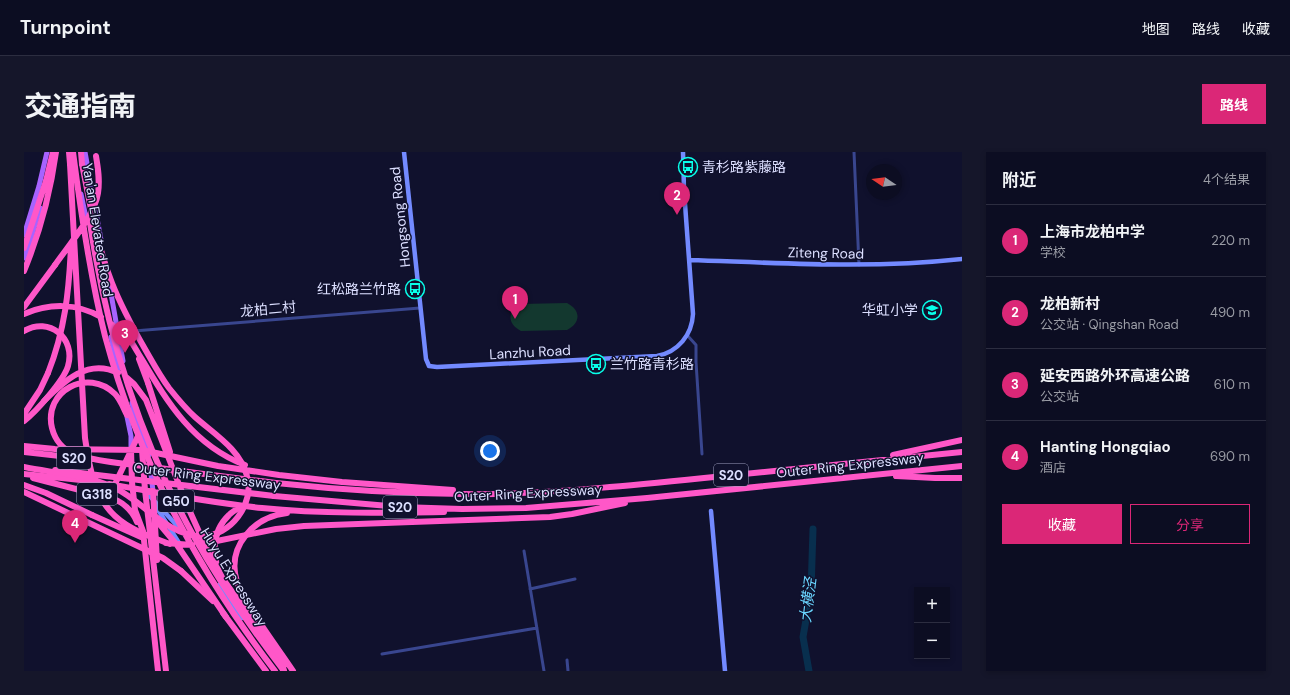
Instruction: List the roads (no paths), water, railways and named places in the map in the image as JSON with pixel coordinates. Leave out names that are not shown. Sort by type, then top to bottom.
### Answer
[{"type":"highway","points":[[24,248],[26,235],[46,181],[52,152]]},
{"type":"highway","points":[[24,271],[39,232],[44,214],[52,183],[56,152]]},
{"type":"highway","points":[[69,152],[85,438],[90,469],[97,488],[105,503],[115,516],[148,536],[170,544]]},
{"type":"highway","name":"Yan'an Elevated Road","points":[[73,152],[84,234],[99,312]]},
{"type":"highway","name":"Yan'an Elevated Road","points":[[81,152],[93,239],[107,310]]},
{"type":"highway","points":[[24,308],[95,206],[99,182],[95,152]]},
{"type":"highway","points":[[24,414],[36,397],[48,373],[61,336],[65,318],[70,277],[72,233],[70,164]]},
{"type":"highway","points":[[24,467],[95,480],[116,488],[163,522],[176,529],[201,536],[218,532],[232,524],[242,512],[247,502],[249,489],[248,478],[245,467],[238,456],[229,445],[193,415],[174,395],[158,372],[136,333],[112,282],[103,256],[89,202],[82,164]]},
{"type":"highway","points":[[24,314],[47,307],[67,306],[80,308],[103,318],[132,343],[169,403],[190,429],[211,447],[236,462],[250,468],[279,475]]},
{"type":"highway","name":"Huyu Expressway","points":[[107,310],[120,360],[150,442],[178,507],[225,588],[283,671]]},
{"type":"highway","name":"Huyu Expressway","points":[[99,312],[111,356],[128,407],[157,480],[177,521],[201,564],[239,623],[275,671]]},
{"type":"highway","points":[[24,331],[37,326],[55,330],[62,334],[70,352],[68,367],[44,401]]},
{"type":"highway","points":[[127,338],[139,358],[148,383],[187,505]]},
{"type":"highway","points":[[24,421],[68,378],[88,369],[114,371],[125,376],[134,384],[146,400],[187,505],[225,588]]},
{"type":"highway","points":[[124,464],[74,454],[63,447],[56,439],[52,427],[51,416],[54,404],[62,392],[71,385],[81,382],[100,384],[109,388],[115,394],[121,402],[157,480]]},
{"type":"highway","points":[[114,485],[138,436]]},
{"type":"highway","points":[[799,468],[891,456],[962,440]]},
{"type":"highway","points":[[24,446],[55,449],[142,450],[218,466],[279,475],[342,482],[499,494]]},
{"type":"highway","name":"G318","points":[[131,450],[132,488],[135,510],[141,523],[145,544],[158,671]]},
{"type":"highway","points":[[142,450],[145,490],[142,500],[143,512],[149,524],[166,671]]},
{"type":"highway","name":"Outer Ring Expressway","points":[[24,452],[332,489],[444,494],[499,494],[646,484],[962,452]]},
{"type":"highway","name":"Outer Ring Expressway","points":[[24,467],[274,496],[400,507],[462,509],[526,508],[647,498],[962,466]]},
{"type":"highway","points":[[24,475],[55,477],[114,485],[242,506],[278,510],[328,512]]},
{"type":"highway","name":"G318","points":[[24,475],[119,501],[129,509],[136,520],[145,544]]},
{"type":"highway","points":[[800,482],[874,477],[962,478]]},
{"type":"highway","points":[[24,485],[46,493],[147,540],[191,546],[276,529],[304,526],[550,517],[596,510],[647,498]]},
{"type":"highway","points":[[153,491],[157,560],[154,571]]},
{"type":"highway","points":[[24,492],[163,558],[182,571],[199,587],[226,617]]},
{"type":"highway","points":[[242,506],[229,514],[218,529],[215,540],[215,562],[223,579],[282,662],[283,671]]},
{"type":"highway","points":[[144,507],[177,545],[226,617],[266,671]]},
{"type":"highway","points":[[293,671],[240,592],[235,573],[237,552],[242,540],[258,523],[278,514],[294,512],[462,512],[526,508]]},
{"type":"main road","points":[[26,235],[47,152]]},
{"type":"main road","points":[[24,258],[37,220],[50,170],[52,152]]},
{"type":"main road","points":[[73,152],[131,436],[131,450]]},
{"type":"main road","points":[[85,152],[118,332],[142,450]]},
{"type":"main road","points":[[134,411],[149,452],[153,491]]},
{"type":"street","name":"Hongsong Road","points":[[404,152],[426,361],[431,366],[437,367]]},
{"type":"street","points":[[682,152],[693,314],[691,326],[687,335],[696,345],[702,454]]},
{"type":"street","points":[[854,152],[860,265]]},
{"type":"street","name":"Ziteng Road","points":[[690,260],[860,265],[962,259]]},
{"type":"street","name":"龙柏二村","points":[[118,332],[420,308]]},
{"type":"street","name":"Lanzhu Road","points":[[437,367],[656,356],[668,353],[674,349],[687,335]]},
{"type":"street","points":[[145,490],[211,592],[266,671]]},
{"type":"street","points":[[153,501],[187,537],[231,603],[283,671]]},
{"type":"street","points":[[711,512],[725,671]]},
{"type":"street","points":[[524,551],[544,671]]},
{"type":"street","points":[[530,588],[575,579]]},
{"type":"street","points":[[382,654],[537,628]]},
{"type":"street","points":[[567,660],[568,671]]},
{"type":"waterway","name":"大横泾","points":[[809,671],[803,637],[811,591],[813,529]]},
{"type":"place","name":"青杉路紫藤路","points":[[688,167]]},
{"type":"place","name":"龙柏新村","points":[[677,215]]},
{"type":"place","name":"红松路兰竹路","points":[[415,289]]},
{"type":"place","name":"华虹小学","points":[[932,310]]},
{"type":"place","name":"上海市龙柏中学","points":[[515,319]]},
{"type":"place","name":"延安西路外环高速公路","points":[[125,353]]},
{"type":"place","name":"兰竹路青杉路","points":[[596,364]]},
{"type":"place","name":"Hanting Hongqiao","points":[[75,543]]}]
